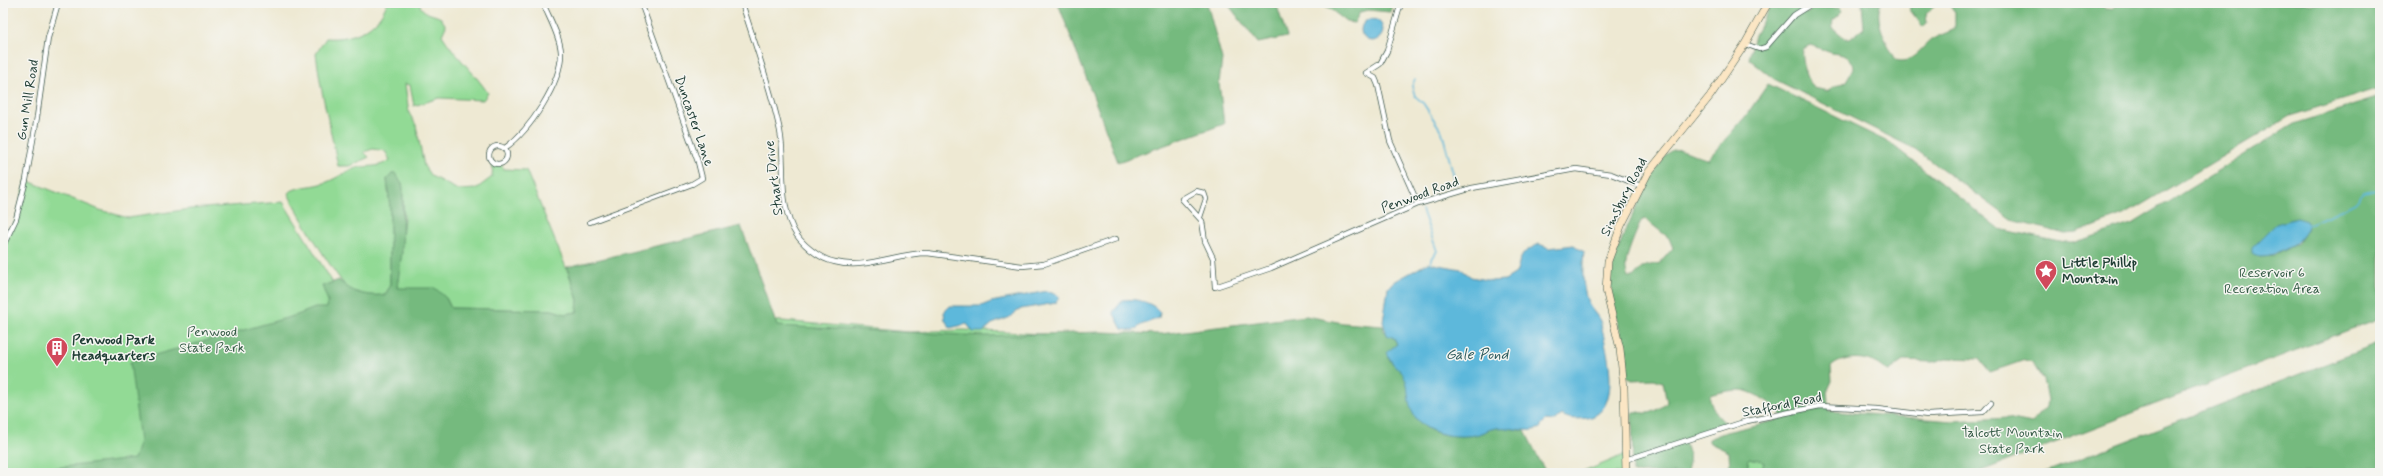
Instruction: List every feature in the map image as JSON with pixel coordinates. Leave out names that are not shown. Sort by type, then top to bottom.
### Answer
[{"type":"main road","name":"Simsbury Road","points":[[1626,473],[1625,410],[1622,367],[1608,304],[1605,276],[1612,247],[1640,186],[1656,160],[1710,96],[1745,44],[1768,3]]},
{"type":"street","name":"Gun Mill Road","points":[[3,246],[16,219],[26,180],[38,117],[48,38],[58,3]]},
{"type":"street","points":[[505,148],[530,123],[558,76],[560,46],[543,3]]},
{"type":"street","name":"Duncaster Lane","points":[[590,222],[692,184],[702,178],[698,162],[640,3]]},
{"type":"street","name":"Stuart Drive","points":[[742,3],[780,132],[787,214],[794,230],[803,242],[821,256],[834,262],[852,265],[912,253],[927,253],[1022,266],[1044,264],[1116,239]]},
{"type":"street","points":[[1401,3],[1388,52],[1380,64],[1366,73],[1375,78],[1378,85],[1390,141],[1418,204]]},
{"type":"street","points":[[1745,44],[1759,49],[1766,47],[1794,15],[1813,3]]},
{"type":"street","name":"Penwood Road","points":[[1200,217],[1205,241],[1213,258],[1215,287],[1244,279],[1418,204],[1472,188],[1576,169],[1611,174],[1640,186]]},
{"type":"street","points":[[1196,191],[1204,193],[1206,199],[1200,217],[1191,210],[1182,199],[1196,191]]},
{"type":"street","name":"Stafford Road","points":[[1625,460],[1747,421],[1820,406],[1877,409],[1941,415],[1983,412],[1991,403]]},
{"type":"green space","points":[[387,3],[419,3],[425,12],[441,18],[446,26],[442,35],[488,93],[483,100],[439,98],[414,106],[410,85],[405,84],[409,113],[416,125],[424,166],[431,176],[458,190],[476,189],[492,177],[493,163],[501,164],[504,169],[526,170],[574,287],[578,301],[577,312],[565,314],[552,310],[451,308],[446,298],[397,289],[404,218],[402,183],[387,179],[390,208],[390,286],[385,295],[366,295],[349,289],[336,274],[317,244],[288,193],[299,188],[326,183],[355,168],[379,165],[390,160],[385,151],[373,149],[364,152],[369,157],[350,166],[338,166],[321,87],[316,54],[326,38],[354,35],[371,26],[383,12]]},
{"type":"green space","points":[[1058,3],[1207,3],[1222,59],[1219,83],[1224,124],[1118,162]]},
{"type":"green space","points":[[1227,3],[1276,3],[1287,37],[1258,43]]},
{"type":"green space","points":[[1314,3],[1393,3],[1390,12],[1368,10],[1360,12],[1354,23],[1347,22],[1329,8]]},
{"type":"green space","points":[[1772,3],[1802,3],[1806,14],[1815,7],[1840,8],[1842,11],[1833,20],[1832,27],[1846,39],[1850,39],[1864,28],[1862,3],[1881,3],[1879,17],[1882,33],[1896,60],[1901,61],[1911,58],[1931,40],[1955,29],[1955,12],[1949,3],[2101,3],[2105,9],[2111,9],[2119,3],[2380,3],[2380,88],[2290,116],[2126,214],[2076,233],[2065,234],[2012,220],[1915,149],[1774,79],[1749,59],[1755,35]],"holes":[[[1810,45],[1849,58],[1853,69],[1846,81],[1828,91],[1814,88],[1805,70],[1803,59],[1803,49]]]},
{"type":"green space","points":[[1909,3],[1938,3],[1926,14],[1927,23],[1923,27],[1910,10]]},
{"type":"green space","points":[[1768,84],[1890,143],[1999,229],[2065,243],[2073,243],[2134,223],[2294,124],[2380,97],[2380,318],[1976,473],[1726,473],[1730,468],[1729,452],[1710,443],[1708,439],[1726,432],[1782,419],[1781,414],[1766,400],[1752,393],[1741,390],[1726,391],[1710,395],[1711,403],[1715,411],[1726,423],[1691,435],[1685,440],[1689,456],[1687,470],[1689,473],[1633,473],[1632,413],[1650,413],[1656,411],[1667,402],[1663,382],[1654,379],[1632,380],[1627,377],[1624,347],[1609,288],[1613,263],[1627,227],[1647,185],[1666,155],[1677,149],[1708,159],[1745,117]],"holes":[[[1645,219],[1669,238],[1673,248],[1660,263],[1645,266],[1633,277],[1628,277],[1626,271],[1627,257],[1641,221]],[[2272,228],[2308,228],[2299,242],[2275,255],[2259,256],[2252,248]],[[1947,358],[1980,359],[1990,372],[2025,360],[2032,362],[2043,380],[2047,400],[2046,407],[2032,423],[2007,418],[1952,421],[1829,411],[1827,392],[1832,381],[1831,367],[1840,361],[1846,359],[1864,359],[1889,371],[1903,361],[1933,362]],[[1749,458],[1761,460],[1764,463],[1762,469],[1747,469]]]},
{"type":"green space","name":"Penwood State Park","points":[[394,172],[402,183],[403,188],[402,252],[397,288],[435,288],[446,298],[451,308],[552,310],[565,314],[577,312],[578,300],[567,267],[741,226],[777,326],[985,336],[1101,332],[1160,334],[1306,316],[1343,323],[1383,326],[1384,331],[1394,338],[1397,344],[1389,359],[1407,378],[1410,405],[1419,422],[1441,434],[1457,436],[1474,435],[1499,428],[1525,431],[1546,473],[9,473],[134,459],[140,441],[130,362],[297,315],[315,308],[327,308],[328,301],[322,286],[339,280],[344,285],[360,293],[385,295],[390,286],[390,208],[387,179]]},
{"type":"green space","name":"Penwood State Park","points":[[26,180],[100,210],[128,218],[190,209],[283,202],[351,312],[782,321],[909,332],[963,330],[1083,336],[1546,473],[3,473],[3,246],[16,219]]},
{"type":"green space","points":[[2380,343],[2380,473],[2043,473]]},
{"type":"green space","points":[[1624,455],[1626,473],[1581,473]]},
{"type":"green space","points":[[1749,458],[1761,460],[1764,463],[1762,469],[1747,469]]},
{"type":"water","points":[[1372,19],[1380,22],[1383,30],[1380,38],[1372,41],[1364,38],[1361,30],[1364,22]]},
{"type":"water","points":[[2296,218],[2306,221],[2308,225],[2306,232],[2294,244],[2285,250],[2267,256],[2258,256],[2252,253],[2252,248],[2276,224]]},
{"type":"water","name":"Gale Pond","points":[[1539,244],[1549,248],[1574,245],[1584,252],[1583,271],[1585,291],[1588,303],[1599,318],[1606,346],[1610,376],[1606,402],[1599,412],[1588,418],[1578,419],[1565,417],[1562,415],[1553,421],[1546,420],[1541,425],[1541,428],[1535,430],[1496,428],[1476,435],[1456,436],[1446,435],[1427,428],[1414,415],[1410,406],[1407,383],[1403,373],[1393,364],[1387,352],[1397,344],[1394,338],[1387,335],[1383,322],[1388,288],[1392,283],[1428,263],[1461,269],[1471,277],[1492,281],[1505,280],[1516,273],[1521,258],[1525,252]]},
{"type":"water","points":[[1047,291],[1059,296],[1056,303],[1021,309],[1008,318],[992,324],[983,332],[973,332],[967,324],[950,328],[945,320],[944,312],[950,306],[981,306],[991,302]]},
{"type":"water","points":[[1123,300],[1138,300],[1153,306],[1160,313],[1159,318],[1141,325],[1133,331],[1122,329],[1113,312]]},
{"type":"waterway","points":[[1415,79],[1412,86],[1415,96],[1423,103],[1442,132],[1456,184]]},
{"type":"waterway","points":[[2307,225],[2355,203],[2364,193],[2380,189]]},
{"type":"waterway","points":[[1422,210],[1437,251],[1431,263]]},
{"type":"place","name":"Little Phillip Mountain","points":[[2046,290]]},
{"type":"place","name":"Penwood Park Headquarters","points":[[57,368]]},
{"type":"park label","name":"Reservoir 6 Recreation Area","points":[[2272,282]]},
{"type":"park label","name":"Talcott Mountain State Park","points":[[2012,442]]}]
